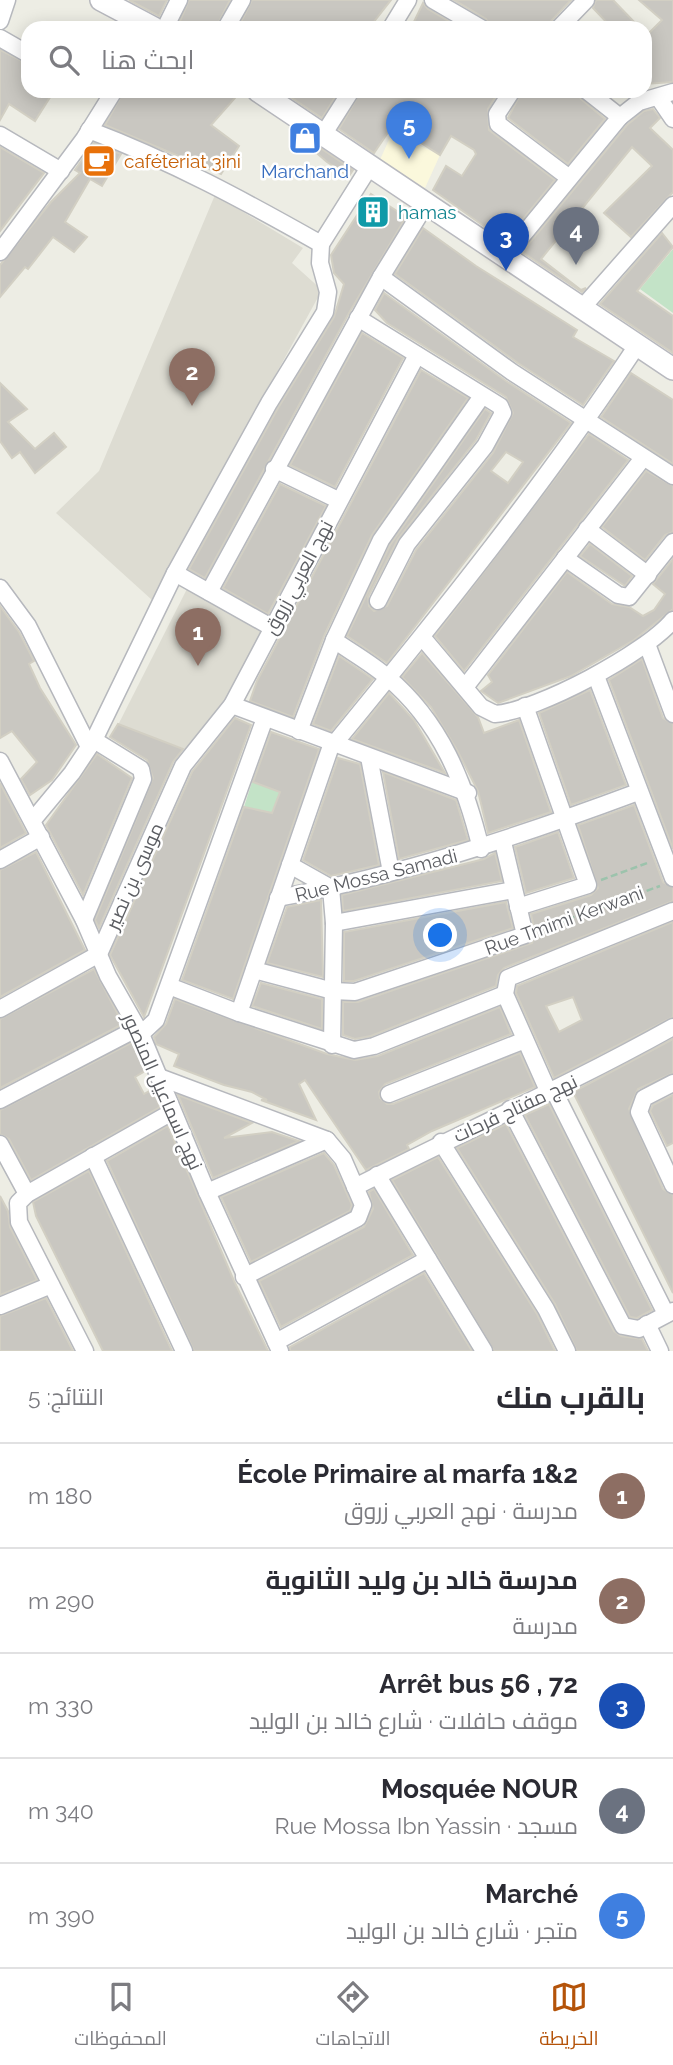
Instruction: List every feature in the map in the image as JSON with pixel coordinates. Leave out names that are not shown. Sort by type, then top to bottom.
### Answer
[{"type":"street","points":[[0,21],[7,0]]},
{"type":"street","points":[[101,0],[141,21]]},
{"type":"street","points":[[168,21],[179,0]]},
{"type":"street","points":[[230,21],[242,0]]},
{"type":"street","points":[[395,21],[408,0]]},
{"type":"street","points":[[433,0],[469,21]]},
{"type":"street","points":[[566,21],[586,0]]},
{"type":"street","points":[[0,38],[21,50]]},
{"type":"street","points":[[503,258],[620,117],[639,102],[665,94],[673,119]]},
{"type":"street","points":[[0,252],[89,130],[104,98]]},
{"type":"street","points":[[268,98],[503,258],[673,369]]},
{"type":"street","points":[[323,135],[347,98]]},
{"type":"street","points":[[507,98],[497,114],[498,124],[568,177]]},
{"type":"street","points":[[596,98],[620,117]]},
{"type":"street","points":[[89,130],[191,173],[321,244]]},
{"type":"street","points":[[0,135],[61,171]]},
{"type":"street","points":[[33,820],[92,743],[176,573],[269,404],[325,312],[328,292],[320,263],[321,244],[370,166]]},
{"type":"street","points":[[209,592],[358,318],[426,204]]},
{"type":"street","points":[[582,308],[673,205]]},
{"type":"street","points":[[381,277],[512,372],[673,476]]},
{"type":"street","points":[[358,318],[500,406],[503,412],[500,421],[466,471],[420,524],[378,601]]},
{"type":"street","points":[[333,744],[497,544],[587,421],[638,344]]},
{"type":"street","name":"نهج العربي زروق","points":[[232,705],[417,355]]},
{"type":"street","points":[[299,731],[334,640],[382,540],[482,396]]},
{"type":"street","points":[[466,686],[643,457]]},
{"type":"street","points":[[274,469],[338,500]]},
{"type":"street","points":[[587,530],[648,575]]},
{"type":"street","points":[[565,558],[618,595],[629,597],[673,542]]},
{"type":"street","points":[[176,573],[271,627]]},
{"type":"street","points":[[0,588],[29,626],[92,743],[141,769],[143,779],[84,920]]},
{"type":"street","points":[[422,637],[481,707],[490,713],[501,713],[525,706],[596,676],[670,629]]},
{"type":"street","points":[[334,640],[388,677],[440,738],[468,793],[481,849]]},
{"type":"street","points":[[647,644],[673,714]]},
{"type":"street","points":[[596,676],[664,856],[667,882]]},
{"type":"street","points":[[232,705],[468,793]]},
{"type":"street","name":"موسى بن نصير","points":[[0,1009],[99,954],[183,766],[232,705]]},
{"type":"street","points":[[517,907],[588,885],[567,819],[525,706]]},
{"type":"street","points":[[0,1100],[153,1026],[265,718]]},
{"type":"street","name":"Rue Mossa Samadi","points":[[278,898],[333,744]]},
{"type":"street","points":[[369,757],[391,872]]},
{"type":"street","name":"نهج اسماعيل المنصور","points":[[0,761],[6,784],[33,820],[84,920],[107,976],[139,1031],[206,1192],[278,1347]]},
{"type":"street","name":"Rue Mossa Samadi","points":[[278,898],[331,888],[481,849],[638,792]]},
{"type":"street","points":[[0,860],[41,837]]},
{"type":"street","points":[[503,842],[525,935]]},
{"type":"street","points":[[290,865],[331,888],[334,923],[332,1045]]},
{"type":"street","points":[[334,923],[513,890]]},
{"type":"street","points":[[239,1013],[278,898]]},
{"type":"street","points":[[510,1109],[621,1324],[629,1330],[669,1312],[525,1040],[505,994],[505,984],[514,974],[673,911]]},
{"type":"street","name":"Rue Tmimi Kerwani","points":[[254,970],[333,991],[367,990],[525,935]]},
{"type":"street","points":[[169,986],[332,1045],[364,1049],[505,994]]},
{"type":"street","name":"نهج مفتاح فرحات","points":[[355,1186],[441,1142],[551,1092],[673,1027]]},
{"type":"street","points":[[389,1094],[525,1040]]},
{"type":"street","points":[[159,1077],[327,1140],[343,1159],[355,1186],[363,1205],[363,1212],[358,1219],[244,1276]]},
{"type":"street","points":[[673,1083],[645,1098],[639,1112],[673,1185]]},
{"type":"street","points":[[85,1351],[17,1216],[18,1203],[27,1194],[172,1112]]},
{"type":"street","points":[[206,1192],[327,1140]]},
{"type":"street","points":[[441,1142],[546,1308],[568,1351]]},
{"type":"street","points":[[0,1144],[27,1194]]},
{"type":"street","points":[[93,1156],[184,1351]]},
{"type":"street","points":[[377,1175],[484,1351]]},
{"type":"street","points":[[278,1347],[428,1259]]},
{"type":"street","points":[[0,1306],[51,1285]]},
{"type":"street","points":[[647,1324],[660,1351]]},
{"type":"path","points":[[588,885],[664,856]]},
{"type":"path","name":"Rue Tmimi Kerwani","points":[[525,935],[667,882]]},
{"type":"shaded area","points":[[392,133],[440,155],[425,188],[379,162]]},
{"type":"shaded area","points":[[215,195],[303,248],[292,263],[322,290],[152,600],[56,513],[99,471]]},
{"type":"shaded area","points":[[190,583],[266,629],[229,702],[188,750],[118,725]]},
{"type":"green space","points":[[673,249],[673,313],[640,289]]},
{"type":"green space","points":[[252,782],[280,792],[270,817],[244,807]]},
{"type":"building","points":[[129,0],[167,0],[159,16]]},
{"type":"building","points":[[189,0],[230,0],[220,21],[180,21]]},
{"type":"building","points":[[252,0],[391,0],[374,21],[242,21]]},
{"type":"building","points":[[454,0],[571,0],[551,21],[486,19]]},
{"type":"building","points":[[596,0],[613,0],[633,21],[605,21],[593,8]]},
{"type":"building","points":[[639,0],[673,0],[673,82],[652,84],[652,30],[662,20]]},
{"type":"building","points":[[423,3],[448,21],[414,21]]},
{"type":"building","points":[[0,50],[21,60],[21,98],[50,98],[35,121],[9,104],[0,120]]},
{"type":"building","points":[[120,98],[235,98],[211,125],[239,146],[221,174],[105,125]]},
{"type":"building","points":[[292,98],[335,98],[322,118]]},
{"type":"building","points":[[357,98],[495,98],[488,109],[489,130],[555,180],[505,241],[433,190],[446,166],[462,176],[476,154],[474,150],[451,136],[440,155],[393,125],[374,153],[339,129]]},
{"type":"building","points":[[518,98],[580,98],[605,119],[568,164],[508,118]]},
{"type":"building","points":[[653,109],[660,118],[650,128],[673,150],[673,192],[631,237],[604,213],[652,166],[632,147],[541,259],[581,290],[586,288],[582,292],[522,252],[627,125],[644,111]]},
{"type":"building","points":[[298,133],[353,170],[349,176],[327,162],[296,135]]},
{"type":"building","points":[[94,143],[121,154],[102,186],[90,179],[65,222],[87,237],[74,252],[53,237],[28,269],[25,267],[0,297],[0,265],[51,202],[80,173],[75,170]]},
{"type":"building","points":[[0,147],[44,173],[0,231]]},
{"type":"building","points":[[371,194],[406,217],[349,313],[205,578],[189,569],[278,408],[334,317],[344,284],[334,273],[331,255]]},
{"type":"building","points":[[423,228],[476,266],[577,330],[573,337],[614,361],[583,405],[518,363],[395,274]]},
{"type":"building","points":[[662,233],[673,247],[637,291],[673,316],[673,353],[600,304]]},
{"type":"building","points":[[384,293],[506,381],[571,423],[387,663],[347,636],[390,545],[485,409],[491,413],[476,440],[398,539],[368,597],[369,606],[374,611],[387,606],[416,550],[493,453],[513,413],[506,397],[387,323],[375,310]],"holes":[[[506,452],[523,462],[508,483],[491,471]]]},
{"type":"building","points":[[362,333],[403,358],[335,487],[290,465]]},
{"type":"building","points":[[421,370],[468,398],[372,535],[324,636],[293,717],[250,701],[257,681]]},
{"type":"building","points":[[631,373],[673,400],[673,464],[601,417]]},
{"type":"building","points":[[0,383],[27,409],[8,422],[35,449],[54,433],[66,447],[35,473],[20,452],[12,458],[0,441]]},
{"type":"building","points":[[589,434],[628,460],[464,671],[435,636]]},
{"type":"building","points":[[646,471],[673,486],[673,532],[665,535],[645,560],[602,527]]},
{"type":"building","points":[[280,484],[326,506],[268,614],[223,588]]},
{"type":"building","points":[[590,544],[632,576],[625,586],[580,556]]},
{"type":"building","points":[[673,559],[673,609],[634,640],[571,676],[498,703],[481,691],[492,682],[488,675],[567,572],[612,604],[629,607],[643,616],[654,610],[665,594],[653,584]]},
{"type":"building","points":[[0,606],[19,632],[34,661],[29,664],[40,688],[76,745],[52,780],[30,795],[21,779],[37,762],[12,731],[0,738]]},
{"type":"building","points":[[422,653],[478,717],[484,733],[519,720],[551,812],[488,833],[478,791],[457,750],[431,707],[402,677]]},
{"type":"building","points":[[339,656],[373,679],[331,731],[313,724]]},
{"type":"building","points":[[642,659],[663,718],[673,724],[673,849],[609,680]]},
{"type":"building","points":[[590,690],[626,785],[571,805],[539,713]]},
{"type":"building","points":[[389,693],[414,720],[445,773],[352,739]]},
{"type":"building","points":[[235,718],[251,725],[144,1017],[110,955],[192,772]]},
{"type":"building","points":[[118,724],[183,749],[173,762],[99,928],[95,920],[153,778],[147,760],[110,737]]},
{"type":"building","points":[[271,732],[319,749],[233,999],[182,980],[244,807],[272,813],[280,792],[253,782]]},
{"type":"building","points":[[97,754],[132,778],[83,895],[46,825]]},
{"type":"building","points":[[338,758],[360,764],[379,865],[331,876],[303,860]]},
{"type":"building","points":[[383,772],[456,800],[468,840],[399,859]]},
{"type":"building","points":[[0,783],[26,833],[0,848]]},
{"type":"building","points":[[634,805],[663,882],[673,888],[673,901],[504,968],[498,975],[496,986],[371,1036],[355,1039],[343,1035],[343,1002],[358,1002],[532,943],[535,933],[531,914],[591,895],[598,888],[578,825]]},
{"type":"building","points":[[558,832],[574,878],[526,893],[515,847]]},
{"type":"building","points":[[36,852],[85,950],[0,997],[0,870]]},
{"type":"building","points":[[495,853],[502,881],[343,911],[342,895],[484,859]]},
{"type":"building","points":[[321,900],[323,977],[267,963],[287,907]]},
{"type":"building","points":[[506,902],[513,928],[354,981],[344,981],[344,932]]},
{"type":"building","points":[[673,922],[673,1017],[554,1078],[516,993],[517,986]],"holes":[[[573,997],[582,1020],[559,1032],[546,1006]]]},
{"type":"building","points":[[94,969],[123,1024],[0,1088],[0,1019]]},
{"type":"building","points":[[261,983],[322,999],[322,1029],[252,1006]]},
{"type":"building","points":[[175,999],[327,1054],[355,1060],[378,1056],[500,1007],[511,1034],[385,1084],[379,1092],[380,1098],[387,1104],[393,1104],[520,1053],[535,1087],[432,1131],[407,1145],[409,1149],[366,1170],[305,1080],[299,1084],[316,1120],[261,1100],[267,1100],[252,1092],[224,1085],[174,1066],[179,1054],[156,1044],[154,1037],[166,1024]]},
{"type":"building","points":[[673,1039],[673,1073],[638,1089],[629,1109],[663,1189],[673,1195],[673,1293],[573,1092]]},
{"type":"building","points":[[133,1042],[145,1071],[135,1077],[144,1094],[153,1089],[160,1107],[31,1180],[9,1139],[0,1134],[0,1110]]},
{"type":"building","points":[[178,1095],[252,1123],[224,1138],[272,1132],[299,1141],[213,1178]]},
{"type":"building","points":[[673,1095],[673,1143],[667,1146],[650,1111],[653,1105]]},
{"type":"building","points":[[549,1104],[652,1310],[637,1318],[630,1317],[525,1115]]},
{"type":"building","points":[[506,1124],[614,1331],[621,1336],[642,1339],[648,1351],[577,1351],[555,1304],[457,1148]]},
{"type":"building","points":[[168,1126],[234,1281],[268,1351],[194,1351],[107,1161]]},
{"type":"building","points":[[324,1153],[334,1165],[352,1205],[350,1211],[251,1262],[221,1197]]},
{"type":"building","points":[[438,1157],[537,1314],[555,1351],[494,1351],[392,1180]]},
{"type":"building","points":[[89,1171],[172,1351],[103,1351],[36,1216],[33,1202]]},
{"type":"building","points":[[374,1189],[413,1255],[281,1327],[259,1281],[364,1227],[373,1209],[369,1192]]},
{"type":"building","points":[[0,1196],[8,1211],[10,1227],[37,1280],[0,1295]]},
{"type":"building","points":[[424,1273],[472,1351],[290,1351],[290,1347]]},
{"type":"building","points":[[46,1298],[73,1351],[0,1351],[0,1316]]},
{"type":"place","name":"Marchand","points":[[305,138]]},
{"type":"place","name":"Marché","points":[[409,159]]},
{"type":"place","name":"caféteriat 3ini","points":[[99,161]]},
{"type":"place","name":"hamas","points":[[373,212]]},
{"type":"place","name":"Mosquée NOUR","points":[[576,265]]},
{"type":"place","name":"Arrêt bus 56 , 72","points":[[506,271]]},
{"type":"place","name":"مدرسة خالد بن وليد الثانوية","points":[[192,406]]},
{"type":"place","name":"École Primaire al marfa 1&2","points":[[198,666]]}]
